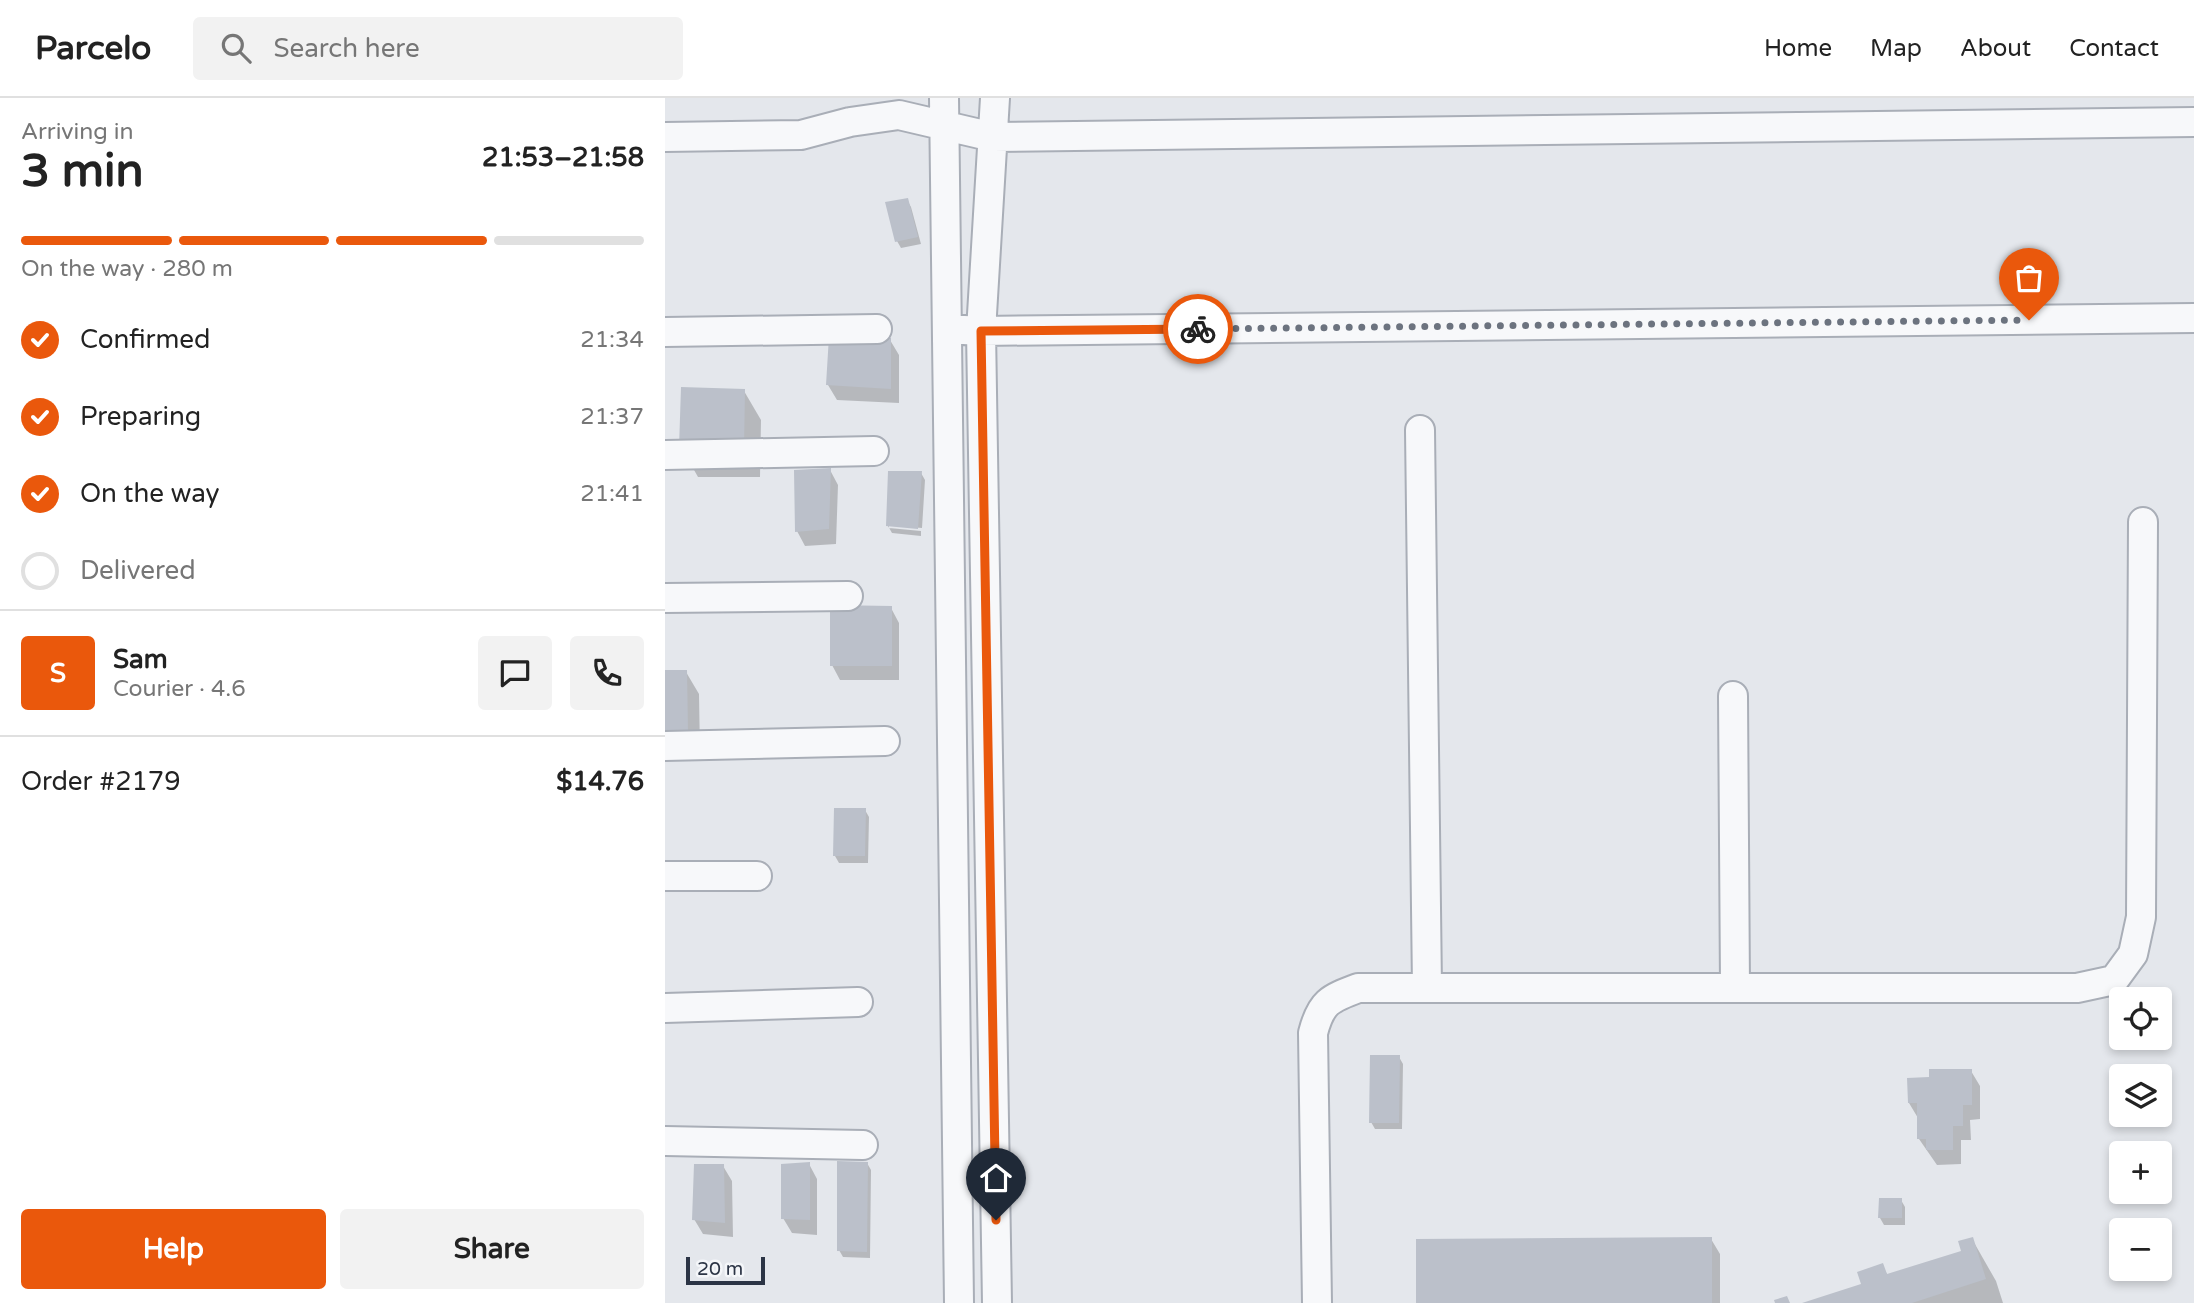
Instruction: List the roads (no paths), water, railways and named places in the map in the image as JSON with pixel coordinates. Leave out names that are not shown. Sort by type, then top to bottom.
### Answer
[{"type":"street","points":[[944,98],[959,1303]]},
{"type":"street","points":[[995,98],[981,331],[997,1303]]},
{"type":"street","points":[[665,137],[801,135],[899,107],[944,126],[993,137],[2194,122]]},
{"type":"street","points":[[947,329],[981,331],[2194,318]]},
{"type":"street","points":[[665,332],[877,329]]},
{"type":"street","points":[[1420,430],[1427,988]]},
{"type":"street","points":[[665,455],[874,452]]},
{"type":"street","points":[[1317,1303],[1313,1033],[1319,1012],[1335,997],[1358,988],[2077,988],[2114,979],[2133,954],[2141,917],[2143,522]]},
{"type":"street","points":[[665,598],[848,596]]},
{"type":"street","points":[[1733,696],[1735,987]]},
{"type":"street","points":[[665,746],[885,741]]},
{"type":"street","points":[[665,876],[757,876]]},
{"type":"street","points":[[665,1008],[858,1002]]},
{"type":"street","points":[[665,1141],[863,1145]]}]
